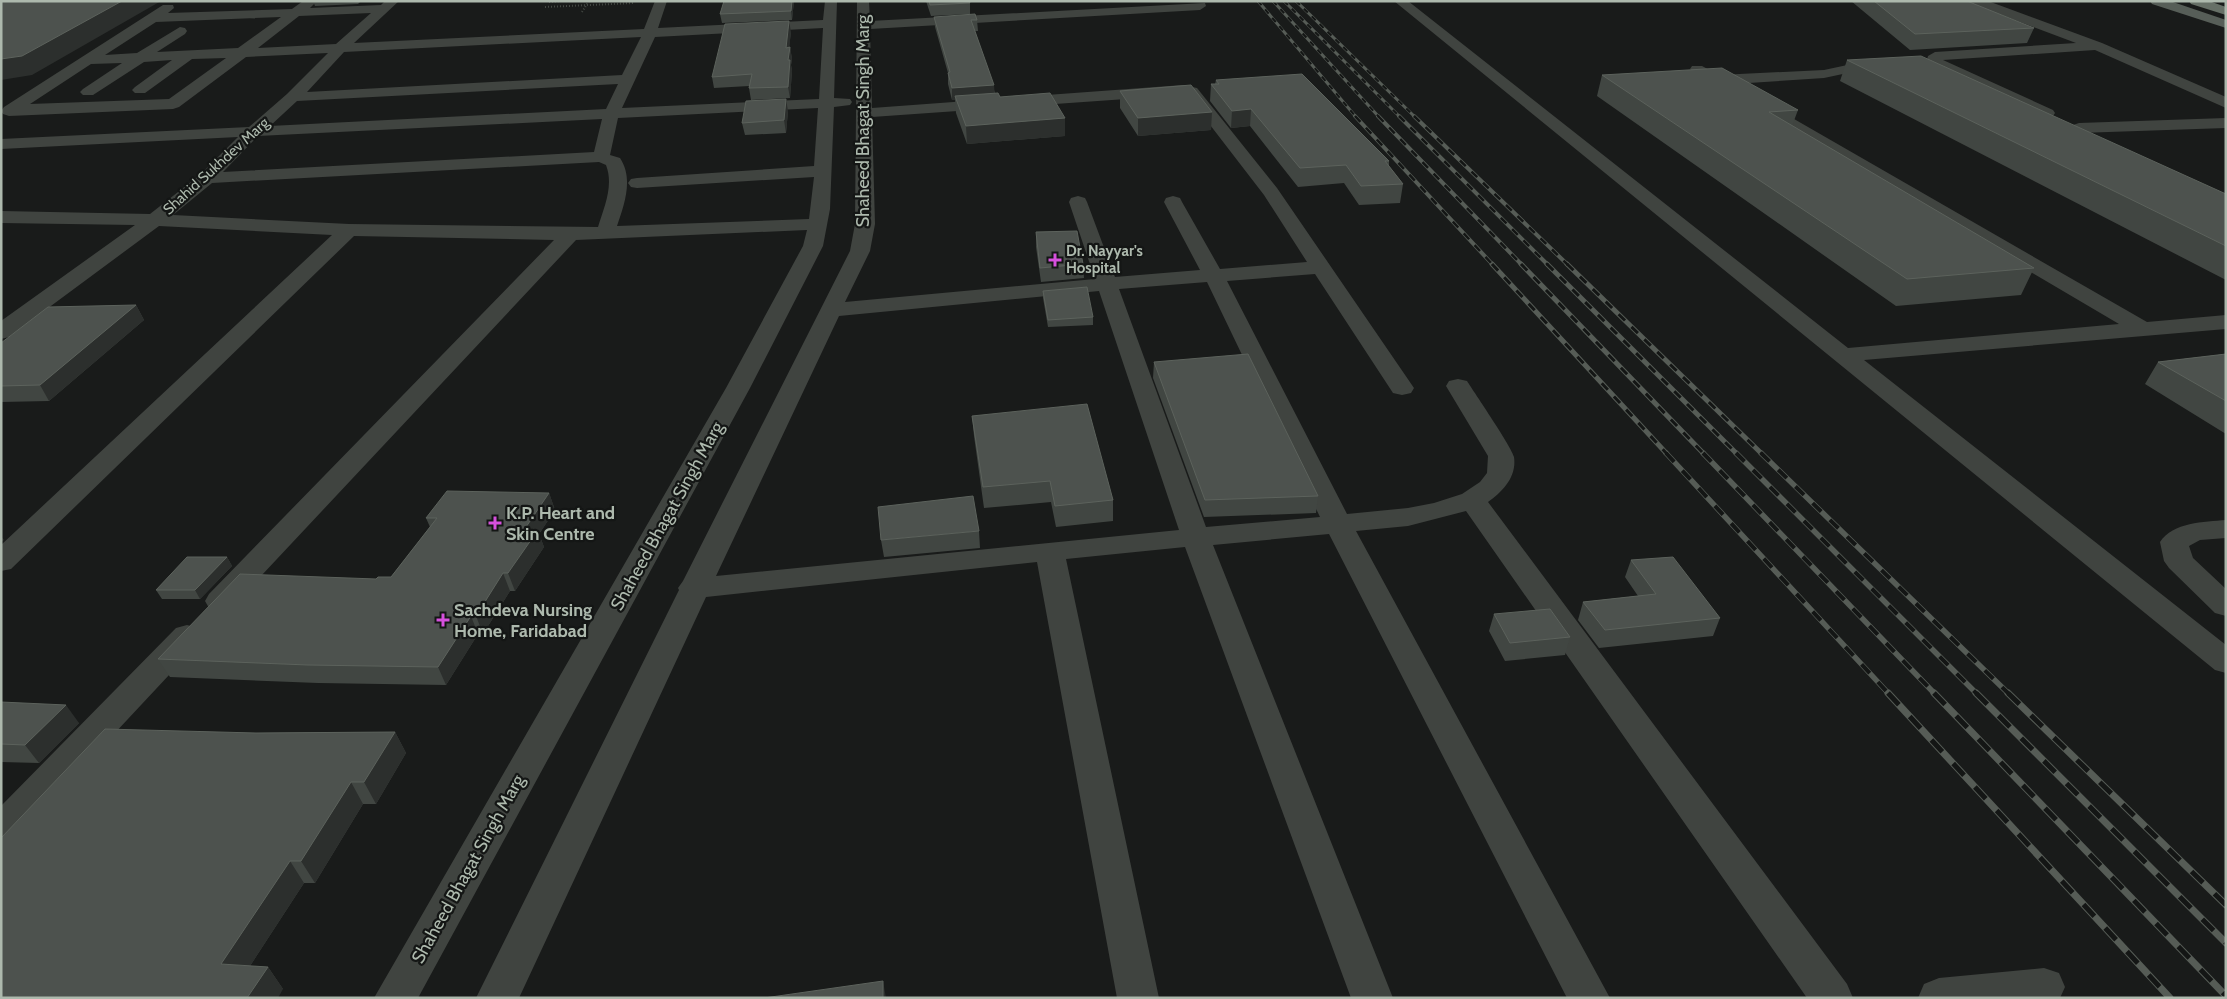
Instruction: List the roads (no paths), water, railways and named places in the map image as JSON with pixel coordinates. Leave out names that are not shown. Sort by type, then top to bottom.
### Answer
[{"type":"highway","points":[[2195,1],[2226,11]]},
{"type":"main road","points":[[2156,1],[2226,24]]},
{"type":"street","points":[[6,113],[180,1]]},
{"type":"street","points":[[6,113],[173,104],[311,1]]},
{"type":"street","points":[[863,13],[1068,1]]},
{"type":"street","points":[[1400,1],[1586,152],[2226,662]]},
{"type":"street","points":[[1976,1],[2096,46],[2226,103]]},
{"type":"street","points":[[601,157],[611,115],[650,32],[660,2]]},
{"type":"street","points":[[153,18],[295,13],[388,5]]},
{"type":"street","name":"Shahid Sukhdev Marg","points":[[1,332],[155,220],[206,178],[253,132],[293,97],[340,48],[388,5]]},
{"type":"street","points":[[863,13],[1200,6]]},
{"type":"street","points":[[88,60],[650,32],[830,13]]},
{"type":"street","name":"Shaheed Bhagat Singh Marg","points":[[395,998],[738,388],[813,246],[821,209],[830,13]]},
{"type":"street","name":"Shaheed Bhagat Singh Marg","points":[[498,998],[664,654],[693,588],[860,251],[866,224],[863,13]]},
{"type":"street","points":[[250,28],[275,27]]},
{"type":"street","points":[[88,92],[185,31],[129,33]]},
{"type":"street","points":[[140,90],[210,40]]},
{"type":"street","points":[[1934,60],[1935,56],[1944,54],[2096,46]]},
{"type":"street","points":[[1917,60],[1934,60],[2114,144]]},
{"type":"street","points":[[1715,80],[1824,74],[1891,62]]},
{"type":"street","points":[[1697,69],[2143,329]]},
{"type":"street","points":[[293,97],[628,79]]},
{"type":"street","points":[[32,96],[195,87]]},
{"type":"street","points":[[1,144],[826,103],[864,107],[1189,90],[1196,96],[1271,192],[1402,388]]},
{"type":"street","points":[[2079,128],[2226,122]]},
{"type":"street","points":[[206,178],[601,157],[614,162],[618,169],[620,184],[606,232]]},
{"type":"street","points":[[637,183],[822,170]]},
{"type":"street","points":[[1078,202],[1196,538],[1372,998]]},
{"type":"street","points":[[1173,202],[1214,276],[1338,524],[1589,998]]},
{"type":"street","points":[[1,217],[155,220],[349,230],[570,234],[818,224]]},
{"type":"street","points":[[1,562],[349,230]]},
{"type":"street","points":[[1,830],[570,234]]},
{"type":"street","points":[[830,310],[1107,284],[1320,267]]},
{"type":"street","points":[[1843,355],[2226,322]]},
{"type":"street","points":[[693,588],[1050,551],[1408,517],[1440,510],[1472,500],[1490,488],[1500,473],[1501,456],[1458,386]]},
{"type":"street","points":[[1472,500],[1832,998]]},
{"type":"street","points":[[2226,529],[2194,532],[2174,542],[2179,561],[2205,588],[2226,606]]},
{"type":"street","points":[[1050,551],[1138,998]]},
{"type":"street","points":[[1939,998],[2044,987]]},
{"type":"railway","points":[[1258,1],[1356,117]]},
{"type":"railway","points":[[1273,1],[1379,117]]},
{"type":"railway","points":[[1284,1],[2226,943]]},
{"type":"railway","points":[[1296,1],[1415,117]]},
{"type":"railway","points":[[1355,116],[1493,265]]},
{"type":"railway","points":[[1378,116],[1522,265]]},
{"type":"railway","points":[[1414,116],[1568,265]]},
{"type":"railway","points":[[1492,264],[1667,454]]},
{"type":"railway","points":[[1521,264],[1704,454]]},
{"type":"railway","points":[[1567,264],[1762,454]]},
{"type":"railway","points":[[1666,453],[1889,694]]},
{"type":"railway","points":[[1703,453],[1935,694]]},
{"type":"railway","points":[[1761,453],[2009,694]]},
{"type":"railway","points":[[1888,693],[2170,998]]},
{"type":"railway","points":[[1934,693],[2226,996]]},
{"type":"railway","points":[[2008,693],[2226,905]]},
{"type":"place","name":"Dr. Nayyar's Hospital","points":[[1055,260]]},
{"type":"place","name":"K.P. Heart and Skin Centre","points":[[495,523]]},
{"type":"place","name":"Sachdeva Nursing Home, Faridabad","points":[[443,620]]}]
